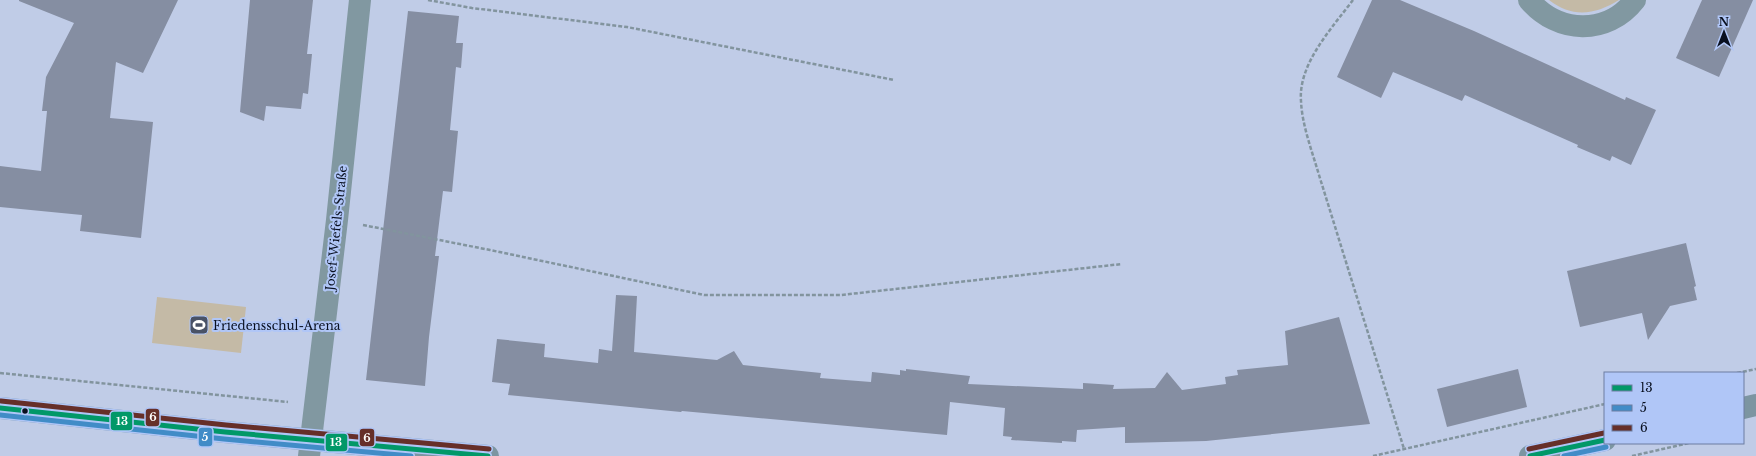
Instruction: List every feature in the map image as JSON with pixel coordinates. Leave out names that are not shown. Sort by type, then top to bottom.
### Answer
[{"type":"street","name":"Josef-Wiefels-Straße","points":[[311,448],[360,0]]},
{"type":"street","points":[[1529,0],[1537,9],[1552,20],[1569,25],[1585,27],[1601,24],[1616,18],[1629,8],[1635,0]]},
{"type":"street","points":[[1744,408],[1756,405]]},
{"type":"street","points":[[0,408],[311,448],[488,456]]},
{"type":"street","points":[[1530,456],[1604,440]]},
{"type":"path","points":[[428,0],[472,8],[627,27],[894,80]]},
{"type":"path","points":[[1353,0],[1323,40],[1306,69],[1301,100],[1307,133],[1319,175],[1404,450]]},
{"type":"path","points":[[337,220],[490,250],[704,296],[841,296],[1122,264]]},
{"type":"path","points":[[1741,372],[1756,368]]},
{"type":"path","points":[[0,373],[316,405]]},
{"type":"path","points":[[1373,456],[1604,404]]},
{"type":"path","points":[[1632,456],[1685,444]]},
{"type":"shaded area","points":[[1549,0],[1619,0],[1601,9],[1575,12],[1566,10]]},
{"type":"shaded area","name":"Friedensschul-Arena","points":[[157,297],[246,307],[241,353],[152,343]]},
{"type":"building","points":[[19,0],[178,0],[143,73],[116,62],[110,118],[153,122],[141,238],[80,231],[82,215],[0,207],[0,166],[41,171],[47,111],[42,111],[46,77],[74,23]]},
{"type":"building","points":[[250,0],[313,0],[307,54],[312,54],[308,94],[303,93],[301,109],[266,106],[264,121],[240,112]]},
{"type":"building","points":[[1372,0],[1400,0],[1474,31],[1625,100],[1626,97],[1656,110],[1631,165],[1612,156],[1610,161],[1577,147],[1578,145],[1465,95],[1462,101],[1393,72],[1381,98],[1337,77]]},
{"type":"building","points":[[1702,0],[1753,0],[1719,77],[1676,58]]},
{"type":"building","points":[[408,11],[459,16],[456,43],[463,43],[461,68],[456,67],[450,130],[458,131],[452,192],[443,191],[435,256],[439,256],[429,337],[425,386],[366,380]]},
{"type":"building","points":[[1686,243],[1696,286],[1694,287],[1697,300],[1670,306],[1648,340],[1642,313],[1580,327],[1567,271]]},
{"type":"building","points":[[616,295],[637,296],[634,352],[717,360],[734,351],[743,365],[821,373],[820,378],[871,382],[872,372],[900,375],[900,370],[906,371],[906,369],[970,376],[968,384],[1083,389],[1083,383],[1114,385],[1113,389],[1155,388],[1167,372],[1182,390],[1226,384],[1225,377],[1238,375],[1237,370],[1288,365],[1285,331],[1339,317],[1370,424],[1206,441],[1125,443],[1125,427],[1077,430],[1076,442],[1062,441],[1062,443],[1011,440],[1012,437],[1003,436],[1005,408],[950,402],[947,435],[681,412],[508,395],[510,384],[492,382],[497,339],[545,344],[544,357],[598,363],[599,349],[612,351]]},
{"type":"building","points":[[1518,369],[1527,407],[1447,427],[1437,389]]},
{"type":"transit line","name":"6","points":[[1,401],[226,425],[489,449]]},
{"type":"transit line","name":"13","points":[[0,408],[225,432],[488,456]]},
{"type":"transit line","name":"5","points":[[0,415],[224,439],[411,456]]},
{"type":"transit line","name":"6","points":[[1529,449],[1604,433]]},
{"type":"transit line","name":"13","points":[[1530,456],[1604,440]]},
{"type":"transit line","name":"5","points":[[1564,456],[1606,447]]},
{"type":"place","name":"Friedensschul-Arena","points":[[199,325]]}]
